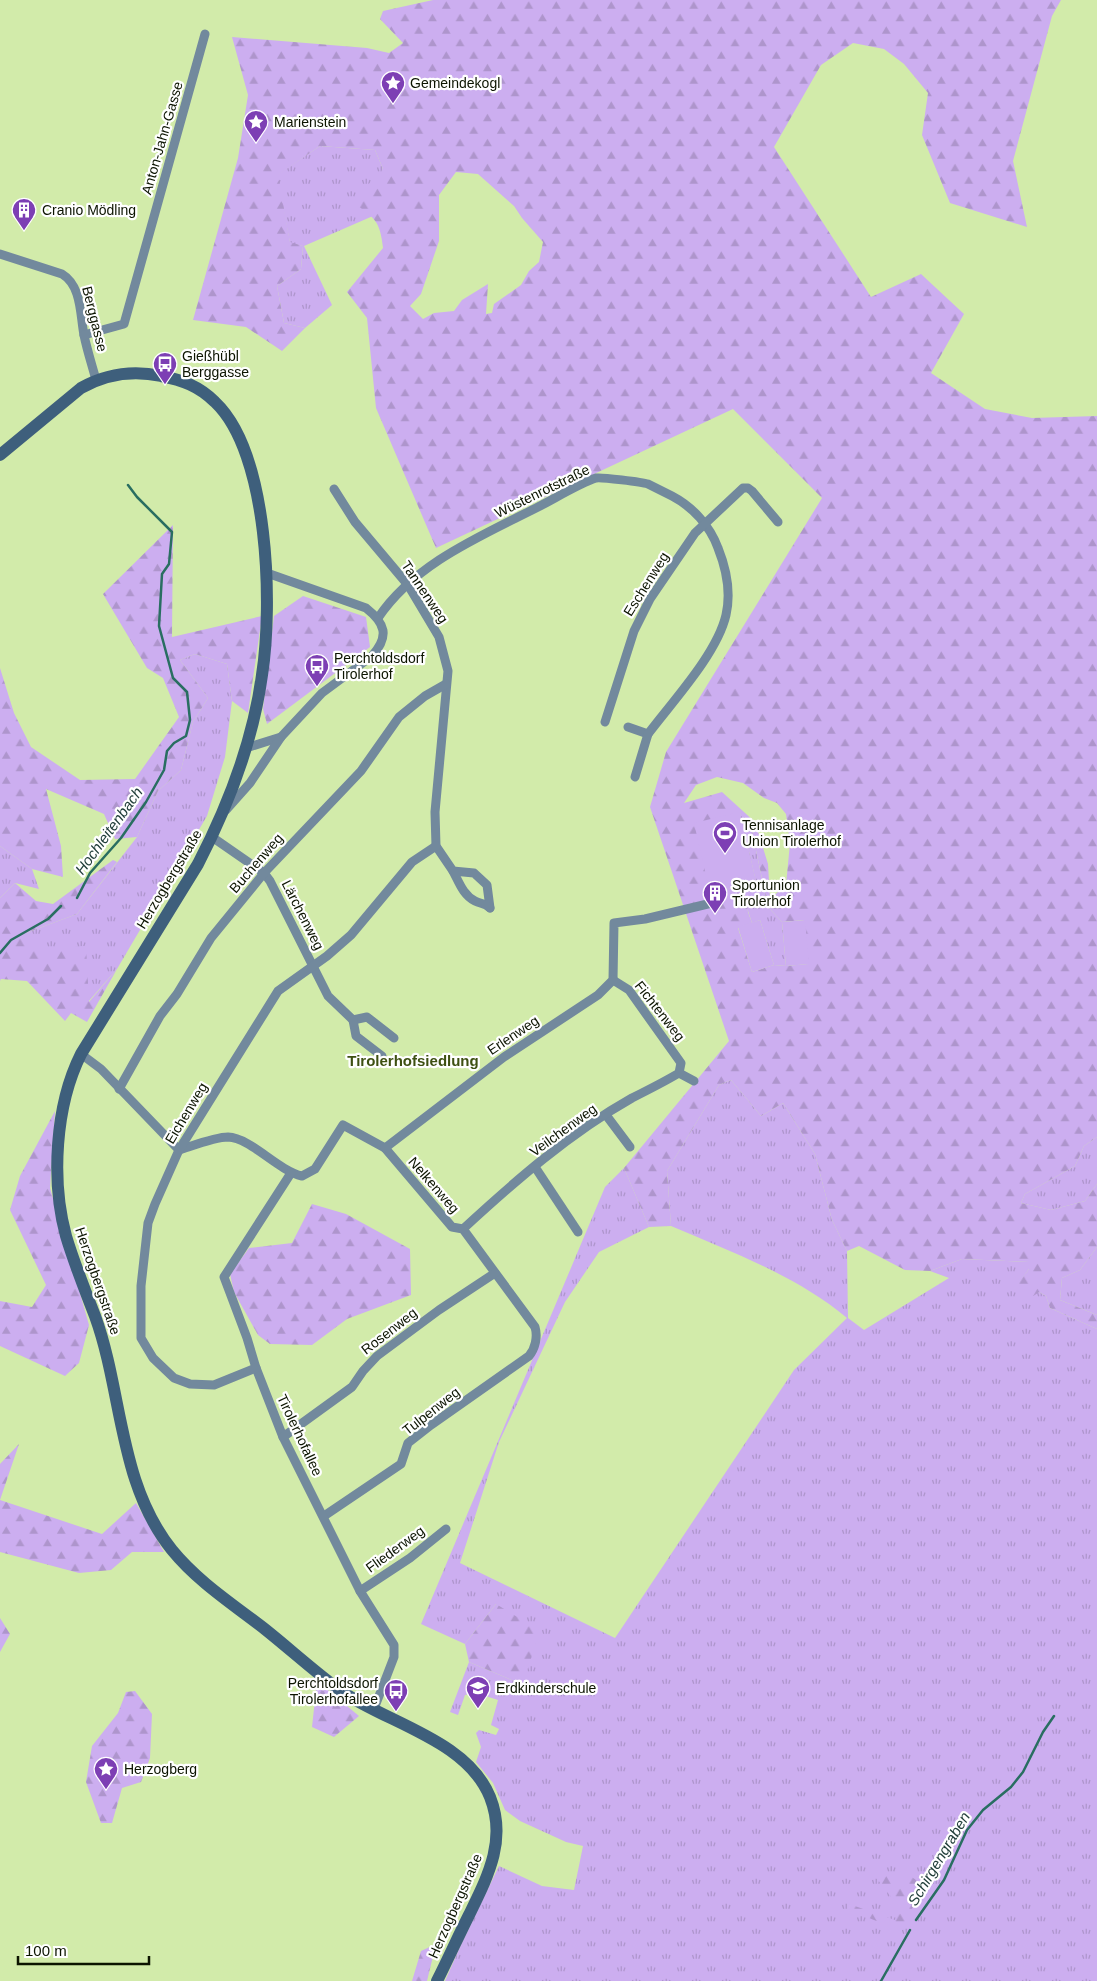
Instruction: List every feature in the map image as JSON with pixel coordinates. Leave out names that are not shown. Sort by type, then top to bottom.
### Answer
[{"type":"main road","name":"Herzogbergstraße","points":[[0,455],[66,398],[96,380],[117,375],[140,373],[181,379],[216,402],[228,418],[247,455],[262,527],[267,573],[266,634],[257,706],[246,748],[225,811],[212,837],[198,864],[81,1054],[70,1079],[61,1115],[57,1185],[60,1211],[66,1238],[105,1345],[128,1458],[143,1503],[171,1548],[196,1574],[342,1691],[444,1747],[466,1763],[486,1787],[496,1816],[497,1839],[491,1867],[437,1981]]},
{"type":"street","name":"Anton-Jahn-Gasse","points":[[84,335],[124,324],[205,34]]},
{"type":"street","name":"Berggasse","points":[[0,254],[66,277],[74,288],[79,301],[84,335],[96,380]]},
{"type":"street","name":"Wüstenrotstraße","points":[[378,618],[408,585],[452,551],[597,478],[646,484],[680,500],[705,522],[714,538],[725,566],[728,589],[727,614],[718,639],[707,657],[648,734],[634,777]]},
{"type":"street","name":"Eschenweg","points":[[605,722],[634,631],[650,599],[695,533],[743,488],[752,490],[778,522]]},
{"type":"street","name":"Tannenweg","points":[[334,490],[355,522],[408,585],[439,638],[448,671],[435,812],[436,846]]},
{"type":"street","points":[[225,811],[250,783],[281,737],[322,693],[372,656],[382,640],[383,631],[378,618],[366,608],[267,573]]},
{"type":"street","name":"Buchenweg","points":[[120,1089],[160,1016],[177,994],[211,938],[264,873],[361,771],[399,717],[425,696],[446,684]]},
{"type":"street","points":[[628,728],[648,734]]},
{"type":"street","points":[[246,748],[281,737]]},
{"type":"street","name":"Lärchenweg","points":[[212,837],[264,873],[270,881],[328,996],[353,1020],[356,1036],[382,1056]]},
{"type":"street","points":[[436,846],[453,871],[460,887],[475,901],[485,903],[490,908],[487,885],[474,873],[453,871]]},
{"type":"street","name":"Eichenweg","points":[[256,1368],[214,1385],[190,1384],[174,1378],[153,1358],[141,1338],[141,1286],[148,1223],[154,1204],[179,1150],[278,991],[327,956],[351,936],[412,862],[436,846]]},
{"type":"street","points":[[613,980],[614,923],[645,919],[716,902]]},
{"type":"street","name":"Fichtenweg","points":[[613,980],[629,990],[681,1063],[679,1073]]},
{"type":"street","name":"Erlenweg","points":[[385,1148],[504,1057],[598,995],[613,980]]},
{"type":"street","points":[[353,1020],[367,1017],[394,1038]]},
{"type":"street","points":[[81,1054],[101,1069],[179,1150],[226,1137],[238,1139],[291,1173]]},
{"type":"street","points":[[679,1073],[694,1081]]},
{"type":"street","name":"Veilchenweg","points":[[463,1229],[493,1201],[570,1140],[631,1099],[679,1073]]},
{"type":"street","points":[[606,1115],[630,1147]]},
{"type":"street","name":"Nelkenweg","points":[[291,1173],[302,1176],[315,1169],[343,1125],[385,1148],[452,1228],[463,1229],[535,1327],[534,1347]]},
{"type":"street","points":[[534,1167],[578,1232]]},
{"type":"street","name":"Tirolerhofallee","points":[[291,1173],[224,1277],[283,1437],[360,1591],[394,1645],[395,1651],[374,1709]]},
{"type":"street","name":"Rosenweg","points":[[283,1437],[352,1387],[363,1370],[377,1356],[495,1273]]},
{"type":"street","name":"Tulpenweg","points":[[324,1516],[401,1464],[408,1443],[529,1356],[534,1347]]},
{"type":"street","name":"Fliederweg","points":[[360,1591],[410,1558],[446,1528]]},
{"type":"green space","points":[[433,0],[1061,0],[1052,16],[1013,161],[1027,227],[950,203],[922,135],[928,93],[904,64],[884,49],[853,43],[821,65],[774,147],[871,297],[921,274],[964,314],[931,373],[985,409],[1032,418],[1097,416],[1097,1137],[1084,1146],[1075,1166],[1025,1194],[1021,1203],[1051,1210],[1085,1201],[1097,1184],[1097,1247],[1080,1270],[1062,1278],[1060,1300],[1097,1315],[1097,1329],[1050,1308],[1046,1296],[1039,1292],[1032,1297],[1013,1290],[1029,1269],[1029,1262],[962,1259],[930,1271],[905,1270],[859,1246],[847,1251],[832,1220],[815,1154],[783,1103],[761,1116],[731,1080],[719,1085],[667,1171],[671,1226],[649,1227],[624,1168],[729,1041],[650,807],[666,752],[822,498],[733,409],[436,548],[376,408],[367,318],[347,292],[383,248],[380,231],[375,220],[352,202],[383,169],[375,150],[320,146],[278,175],[290,242],[303,246],[301,269],[277,286],[284,323],[305,328],[282,351],[246,327],[193,320],[238,158],[248,95],[232,37],[367,48],[389,53],[403,43],[380,19],[383,11]],"holes":[[[456,172],[478,174],[514,206],[543,242],[539,262],[529,271],[521,285],[494,304],[492,313],[486,314],[488,284],[462,300],[454,311],[434,313],[423,319],[410,306],[421,294],[439,241],[439,195]],[[717,777],[743,783],[764,798],[777,803],[786,814],[790,843],[786,885],[770,899],[768,864],[755,822],[722,792],[684,803],[696,785]],[[740,813],[750,822],[768,907],[782,922],[804,920],[808,964],[774,965],[752,972],[738,928],[752,923],[746,898],[719,903],[716,892],[756,882]]]},
{"type":"green space","points":[[320,146],[375,150],[383,169],[373,216],[304,246],[332,305],[305,328],[284,323],[277,286],[301,269],[303,246],[290,243],[277,175]]},
{"type":"green space","points":[[173,525],[172,637],[262,616],[248,713],[232,701],[227,664],[195,654],[180,660],[208,698],[193,722],[181,770],[158,791],[137,837],[115,839],[104,814],[46,789],[61,846],[63,877],[32,869],[0,846],[0,668],[14,713],[31,747],[80,780],[135,779],[179,717],[163,678],[147,668],[103,594]]},
{"type":"green space","points":[[303,596],[366,617],[370,647],[267,724],[263,709],[274,616]]},
{"type":"green space","points":[[195,654],[227,664],[232,701],[225,757],[207,816],[117,969],[88,1002],[26,951],[26,933],[77,914],[137,837],[158,791],[181,770],[193,722],[208,698],[180,660]]},
{"type":"green space","points":[[740,812],[750,822],[768,907],[782,922],[786,966],[774,965],[760,920],[752,923],[745,902],[718,903],[716,892],[756,882]]},
{"type":"green space","name":"Tennisanlage Union Tirolerhof","points":[[740,812],[756,882],[710,893],[694,823]]},
{"type":"green space","points":[[0,846],[32,869],[39,889],[15,883],[0,898]]},
{"type":"green space","points":[[113,860],[117,862],[77,914],[26,933],[26,951],[86,946],[89,1002],[117,969],[87,1022],[71,1013],[65,1021],[27,981],[1,979],[0,981],[0,898],[15,883],[36,901],[53,904]]},
{"type":"green space","points":[[760,920],[774,965],[752,972],[738,927]]},
{"type":"green space","points":[[805,920],[809,964],[786,966],[782,922]]},
{"type":"green space","points":[[731,1080],[761,1116],[783,1103],[815,1154],[832,1220],[847,1251],[848,1318],[864,1330],[949,1278],[930,1271],[962,1259],[1030,1262],[1029,1269],[1014,1290],[1039,1292],[1046,1296],[1050,1308],[1097,1329],[1097,1981],[445,1981],[499,1866],[542,1886],[574,1890],[583,1846],[566,1842],[520,1821],[505,1810],[493,1783],[476,1762],[481,1747],[476,1733],[479,1730],[496,1735],[499,1729],[491,1725],[498,1700],[476,1693],[465,1695],[458,1715],[450,1712],[469,1662],[514,1681],[496,1604],[465,1644],[421,1624],[605,1187],[624,1168],[649,1227],[599,1252],[565,1302],[499,1442],[460,1563],[615,1638],[794,1370],[847,1318],[828,1303],[785,1277],[740,1255],[671,1226],[667,1171],[719,1085]]},
{"type":"green space","points":[[55,1111],[50,1188],[89,1325],[79,1363],[65,1376],[0,1346],[0,1301],[32,1307],[46,1285],[10,1210],[20,1176]]},
{"type":"green space","points":[[1097,1137],[1097,1184],[1085,1201],[1051,1210],[1021,1203],[1025,1194],[1075,1166],[1084,1146]]},
{"type":"green space","points":[[312,1204],[346,1214],[410,1249],[411,1295],[347,1319],[312,1345],[270,1344],[258,1335],[234,1292],[230,1274],[249,1248],[292,1243]]},
{"type":"green space","points":[[1097,1247],[1097,1315],[1060,1300],[1062,1278],[1080,1270]]},
{"type":"green space","points":[[19,1444],[0,1500],[0,1464]]},
{"type":"green space","points":[[0,1500],[102,1534],[136,1503],[164,1552],[132,1552],[111,1570],[79,1573],[0,1552]]},
{"type":"green space","points":[[496,1604],[540,1631],[526,1674],[514,1681],[469,1662],[465,1644]]},
{"type":"green space","points":[[0,1618],[10,1634],[0,1652]]},
{"type":"green space","points":[[317,1681],[359,1716],[334,1737],[312,1727]]},
{"type":"green space","points":[[135,1691],[152,1714],[150,1758],[141,1782],[122,1788],[112,1823],[101,1823],[86,1782],[92,1746],[118,1713],[126,1692]]},
{"type":"green space","points":[[874,1875],[910,1876],[924,1885],[901,1931],[847,1909],[849,1904],[895,1920],[900,1908]]},
{"type":"green space","points":[[436,1944],[427,1981],[412,1981],[421,1951]]},
{"type":"waterway","name":"Hochleitenbach","points":[[77,898],[90,873],[121,838],[146,802],[164,770],[167,751],[174,743],[186,736],[190,720],[187,692],[173,678],[159,626],[162,574],[169,564],[172,532],[137,497],[128,485]]},
{"type":"waterway","name":"Hochleitenbach","points":[[0,953],[11,940],[48,919],[61,906]]},
{"type":"waterway","name":"Schirgengraben","points":[[916,1920],[944,1880],[967,1830],[983,1810],[1011,1787],[1023,1772],[1043,1732],[1054,1716]]},
{"type":"waterway","name":"Schirgengraben","points":[[881,1981],[910,1930]]},
{"type":"place","name":"Gemeindekogl","points":[[393,104]]},
{"type":"place","name":"Marienstein","points":[[256,143]]},
{"type":"place","name":"Cranio Mödling","points":[[24,231]]},
{"type":"place","name":"Gießhübl Berggasse","points":[[165,385]]},
{"type":"place","name":"Perchtoldsdorf Tirolerhof","points":[[317,687]]},
{"type":"place","name":"Tennisanlage Union Tirolerhof","points":[[725,854]]},
{"type":"place","name":"Sportunion Tirolerhof","points":[[715,914]]},
{"type":"place","name":"Erdkinderschule","points":[[478,1709]]},
{"type":"place","name":"Perchtoldsdorf Tirolerhofallee","points":[[396,1712]]},
{"type":"place","name":"Herzogberg","points":[[106,1790]]},
{"type":"district","name":"Tirolerhofsiedlung","points":[[413,1061]]}]
